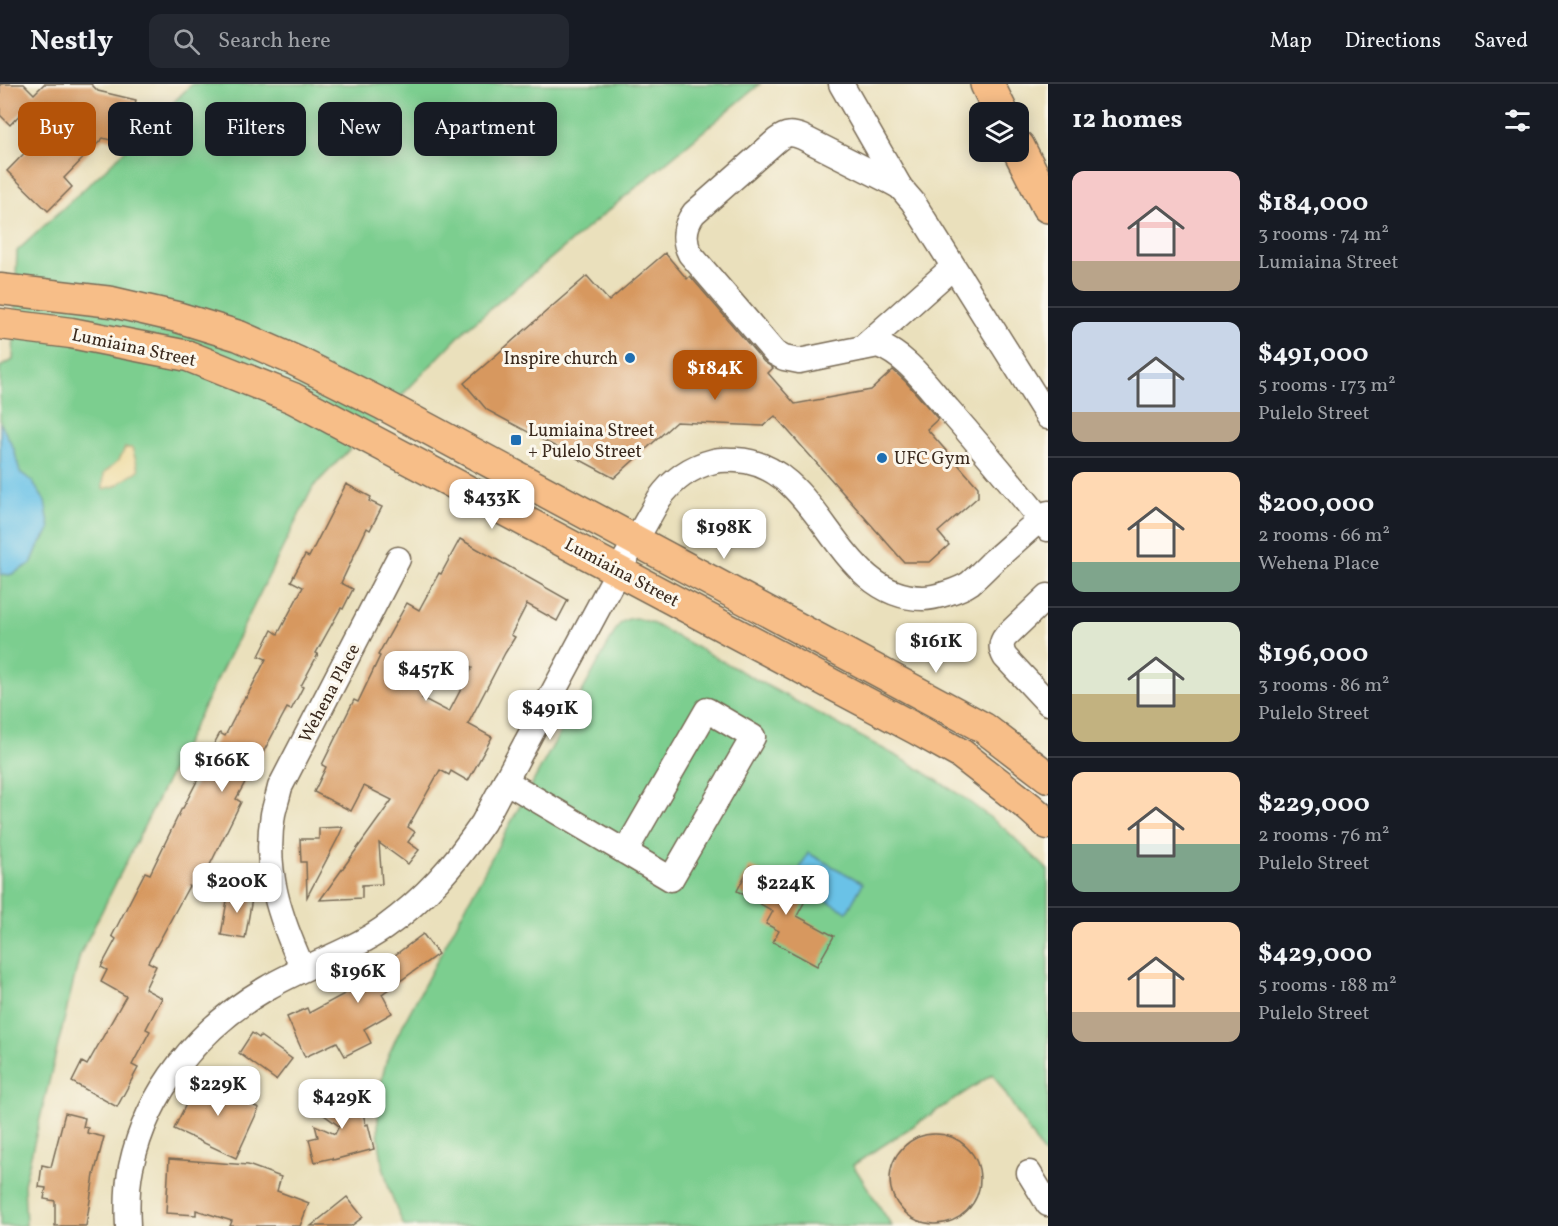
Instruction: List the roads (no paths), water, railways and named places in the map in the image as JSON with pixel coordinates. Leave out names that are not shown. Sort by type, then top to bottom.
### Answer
[{"type":"highway","points":[[987,84],[996,102]]},
{"type":"highway","points":[[1026,162],[1048,206]]},
{"type":"main road","name":"Lumiaina Street","points":[[0,289],[112,302],[177,317],[239,336],[296,361],[382,404],[984,728],[1048,777]]},
{"type":"main road","name":"Lumiaina Street","points":[[0,324],[71,333],[188,356],[283,394],[378,442],[961,754],[1048,824]]},
{"type":"street","points":[[841,84],[900,187],[913,202],[1048,417]]},
{"type":"street","points":[[128,1226],[130,1170],[138,1138],[152,1105],[175,1069],[201,1039],[249,999],[303,969],[355,946],[408,909],[436,884],[483,823],[636,540],[667,488],[687,471],[700,464],[719,460],[744,461],[763,465],[781,475],[797,491],[861,570],[879,586],[899,595],[924,598],[968,584],[1046,520],[909,364],[888,349],[878,345],[799,361],[780,356],[690,254],[686,245],[686,230],[694,213],[784,135],[802,137],[900,187]]},
{"type":"street","points":[[862,348],[953,267]]},
{"type":"street","name":"Wehena Place","points":[[303,969],[280,913],[272,878],[270,842],[273,814],[280,787],[398,559]]},
{"type":"street","points":[[1048,596],[1006,636],[1002,644],[1002,651],[1048,703]]},
{"type":"street","points":[[505,781],[625,852],[671,879],[753,737],[707,710],[625,852]]},
{"type":"street","points":[[1029,1173],[1048,1204]]},
{"type":"water","points":[[0,422],[14,449],[20,472],[32,481],[45,501],[50,529],[38,547],[31,564],[10,575],[0,574]]},
{"type":"water","points":[[808,853],[863,883],[847,912],[793,882]]},
{"type":"place","name":"Inspire church","points":[[630,358]]},
{"type":"place","name":"Lumiaina Street + Pulelo Street","points":[[516,440]]},
{"type":"place","name":"UFC Gym","points":[[882,458]]}]
